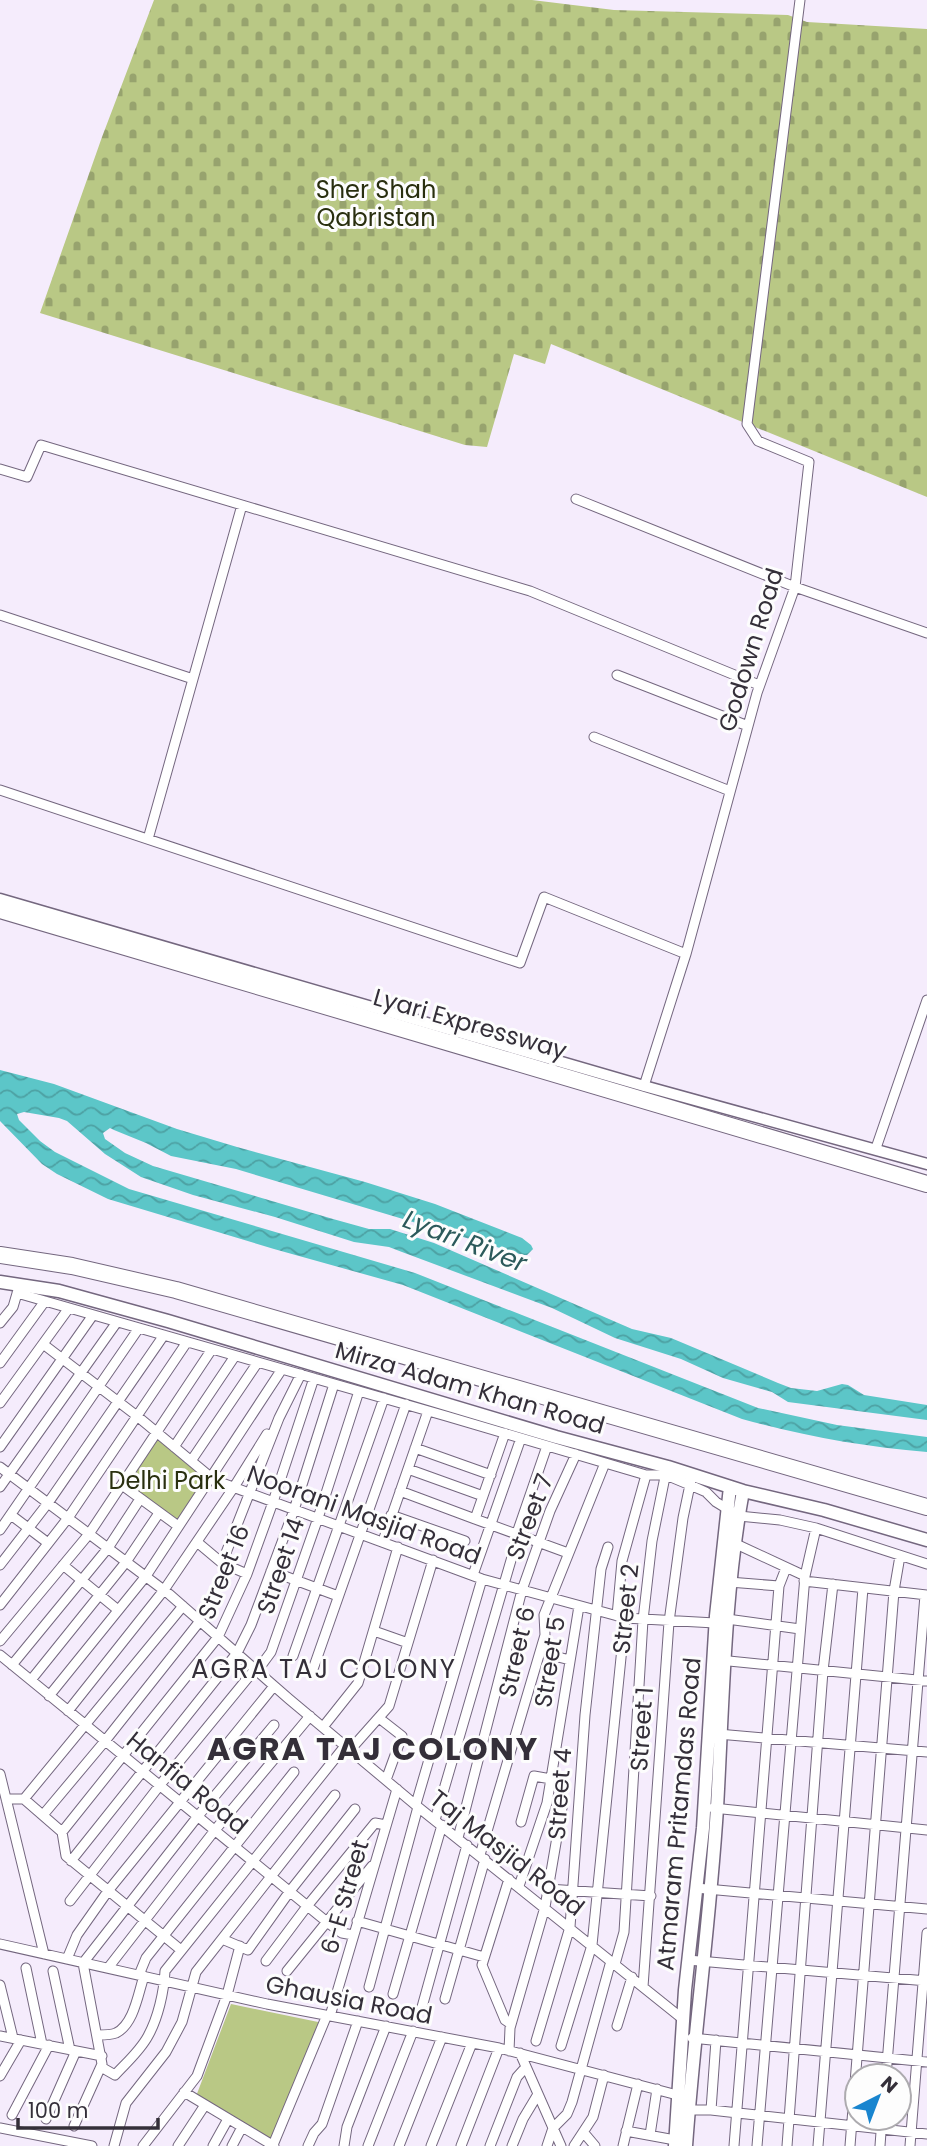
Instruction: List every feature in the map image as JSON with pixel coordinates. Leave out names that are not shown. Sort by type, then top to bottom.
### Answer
[{"type":"highway","name":"Lyari Expressway","points":[[0,909],[927,1184]]},
{"type":"highway","points":[[0,1255],[72,1266],[176,1290],[927,1507]]},
{"type":"main road","name":"Mirza Adam Khan Road","points":[[0,1282],[18,1289],[60,1291],[168,1321],[691,1480],[824,1510],[927,1540]]},
{"type":"main road","name":"Atmaram Pritamdas Road","points":[[721,1621],[734,1543],[730,1487]]},
{"type":"main road","name":"Atmaram Pritamdas Road","points":[[679,2144],[697,2034],[705,1962],[721,1621],[733,1512],[743,1491]]},
{"type":"main road","name":"Atmaram Pritamdas Road","points":[[679,2144],[686,2101],[682,2036],[688,1960],[696,1888],[711,1807]]},
{"type":"street","name":"Godown Road","points":[[644,1086],[686,954],[759,685],[795,587],[810,462],[758,441],[747,424],[800,0]]},
{"type":"street","points":[[0,469],[27,477],[41,445],[530,591],[759,685]]},
{"type":"street","points":[[576,499],[795,587],[927,633]]},
{"type":"street","points":[[148,839],[242,505]]},
{"type":"street","points":[[0,615],[193,679]]},
{"type":"street","points":[[617,675],[748,726]]},
{"type":"street","points":[[594,737],[730,791]]},
{"type":"street","points":[[0,790],[520,962],[544,897],[686,954]]},
{"type":"street","points":[[0,898],[644,1086],[927,1164]]},
{"type":"street","points":[[876,1148],[927,1000]]},
{"type":"street","points":[[0,1324],[13,1307],[18,1289],[45,1301],[646,1475],[667,1471]]},
{"type":"street","points":[[0,1363],[45,1301]]},
{"type":"street","points":[[0,1403],[69,1308]]},
{"type":"street","points":[[0,1447],[93,1315]]},
{"type":"street","points":[[0,1487],[117,1322]]},
{"type":"street","points":[[0,1530],[6,1516],[30,1489],[139,1328]]},
{"type":"street","points":[[0,1565],[48,1503],[164,1335]]},
{"type":"street","points":[[0,1605],[68,1518],[187,1342]]},
{"type":"street","name":"Noorani Masjid Road","points":[[43,1345],[137,1416],[210,1476],[234,1488],[478,1577],[621,1617],[668,1622],[721,1621],[800,1629]]},
{"type":"street","points":[[0,1641],[89,1534],[212,1349]]},
{"type":"street","points":[[174,1447],[235,1356]]},
{"type":"street","points":[[191,1461],[258,1362]]},
{"type":"street","points":[[49,1696],[146,1576],[282,1369]]},
{"type":"street","points":[[222,1563],[271,1436],[301,1374]]},
{"type":"street","name":"Street 16","points":[[62,1832],[218,1637],[247,1574],[314,1378]]},
{"type":"street","points":[[71,1861],[237,1653],[251,1625],[294,1510],[334,1384]]},
{"type":"street","name":"Street 14","points":[[70,1901],[160,1785],[271,1652],[359,1391]]},
{"type":"street","points":[[293,1656],[384,1398]]},
{"type":"street","points":[[312,1672],[406,1404]]},
{"type":"street","points":[[383,1541],[428,1410]]},
{"type":"street","points":[[475,1519],[505,1433]]},
{"type":"street","points":[[68,1711],[164,1590],[234,1488],[267,1434],[271,1436]]},
{"type":"street","points":[[369,1987],[491,1524],[521,1438]]},
{"type":"street","points":[[393,1994],[502,1584],[547,1446]]},
{"type":"street","points":[[415,1448],[491,1475]]},
{"type":"street","name":"Street 7","points":[[458,1838],[522,1590],[550,1511],[576,1454]]},
{"type":"street","name":"Street 6","points":[[445,1999],[545,1635],[544,1615],[605,1463]]},
{"type":"street","name":"Taj Masjid Road","points":[[0,1467],[164,1590],[417,1806],[683,2019],[697,2034]]},
{"type":"street","points":[[408,1469],[483,1496]]},
{"type":"street","name":"Street 2","points":[[553,2128],[567,2114],[624,1932],[643,1620],[652,1541],[667,1471]]},
{"type":"street","points":[[561,2046],[592,1945],[621,1617],[622,1561],[646,1475]]},
{"type":"street","points":[[691,1480],[733,1512],[816,1528],[927,1564]]},
{"type":"street","name":"Street 1","points":[[643,1987],[668,1622],[691,1480]]},
{"type":"street","points":[[121,1485],[178,1526]]},
{"type":"street","points":[[400,1491],[568,1553]]},
{"type":"street","points":[[12,1665],[108,1548],[140,1499]]},
{"type":"street","points":[[31,1680],[126,1562],[159,1513]]},
{"type":"street","points":[[391,1515],[465,1541]]},
{"type":"street","points":[[6,1516],[48,1543]]},
{"type":"street","points":[[757,2146],[804,1579],[816,1528]]},
{"type":"street","points":[[197,1542],[222,1563],[247,1574]]},
{"type":"street","points":[[734,1543],[786,1567],[804,1579],[926,1595],[923,1681],[912,1751],[887,2062]]},
{"type":"street","points":[[323,1727],[358,1683],[398,1547]]},
{"type":"street","name":"Street 4","points":[[536,2040],[570,1927],[585,1715],[601,1569],[608,1547]]},
{"type":"street","points":[[857,2062],[894,1591],[900,1556]]},
{"type":"street","points":[[101,2067],[115,2075],[138,2050],[149,2035],[165,1971],[348,1748],[389,1706],[433,1560]]},
{"type":"street","points":[[63,1565],[118,1610]]},
{"type":"street","points":[[734,2146],[775,1626],[779,1586],[786,1567]]},
{"type":"street","points":[[271,1571],[338,1596]]},
{"type":"street","points":[[729,1582],[779,1586]]},
{"type":"street","points":[[787,2146],[823,1671],[833,1584]]},
{"type":"street","points":[[818,2146],[863,1588]]},
{"type":"street","points":[[24,1799],[183,1606]]},
{"type":"street","name":"Street 5","points":[[519,1886],[547,1803],[579,1606]]},
{"type":"street","points":[[43,1815],[200,1621]]},
{"type":"street","points":[[374,1631],[408,1643]]},
{"type":"street","name":"Hanfia Road","points":[[0,1655],[327,1922],[342,1933],[353,1935]]},
{"type":"street","points":[[554,1656],[570,1660]]},
{"type":"street","points":[[720,1660],[923,1681]]},
{"type":"street","points":[[67,1959],[77,1935],[107,1891],[274,1686]]},
{"type":"street","points":[[108,1968],[215,1830],[310,1716]]},
{"type":"street","points":[[379,1718],[402,1736],[386,1780]]},
{"type":"street","points":[[74,2126],[101,2067],[102,2056],[83,1963],[198,1816],[274,1726]]},
{"type":"street","points":[[715,1734],[927,1752]]},
{"type":"street","points":[[98,2035],[114,2034],[126,2024],[133,2010],[146,1958],[294,1772]]},
{"type":"street","points":[[0,1774],[44,1954]]},
{"type":"street","points":[[521,1822],[534,1776],[551,1779]]},
{"type":"street","name":"6-E Street","points":[[273,2146],[328,2015],[397,1789]]},
{"type":"street","points":[[114,2146],[126,2103],[166,2052],[181,2022],[196,1972],[335,1795]]},
{"type":"street","points":[[6,1799],[24,1799],[43,1815],[62,1832],[65,1856],[181,1950]]},
{"type":"street","points":[[509,2050],[511,2024],[545,1907],[563,1802]]},
{"type":"street","points":[[711,1807],[927,1830]]},
{"type":"street","points":[[222,1939],[248,1950],[290,1891],[355,1809]]},
{"type":"street","points":[[266,1961],[375,1823],[386,1825]]},
{"type":"street","points":[[422,2007],[467,1845]]},
{"type":"street","points":[[287,1971],[375,1862]]},
{"type":"street","points":[[509,1878],[482,1965],[505,2020],[511,2024]]},
{"type":"street","points":[[696,1888],[927,1909]]},
{"type":"street","points":[[548,1889],[651,1896]]},
{"type":"street","points":[[357,1922],[484,1956]]},
{"type":"street","points":[[913,2119],[922,2061],[927,1933]]},
{"type":"street","name":"Ghausia Road","points":[[0,1944],[227,1995],[509,2050],[657,2089],[711,2110],[843,2125]]},
{"type":"street","points":[[143,2146],[197,2076],[227,1995],[240,1946]]},
{"type":"street","points":[[688,1960],[925,1981]]},
{"type":"street","points":[[12,2115],[45,2045],[26,1968]]},
{"type":"street","points":[[46,2119],[73,2050],[53,1971]]},
{"type":"street","points":[[617,2026],[632,1978]]},
{"type":"street","points":[[0,1985],[17,2039],[0,2076]]},
{"type":"street","points":[[308,2146],[322,2123],[358,2021]]},
{"type":"street","points":[[344,2146],[346,2127],[386,2026]]},
{"type":"street","points":[[368,2146],[413,2031]]},
{"type":"street","points":[[682,2036],[697,2034],[716,2040],[922,2061]]},
{"type":"street","points":[[0,2036],[102,2056]]},
{"type":"street","points":[[399,2146],[442,2037]]},
{"type":"street","points":[[711,2110],[716,2040]]},
{"type":"street","points":[[431,2146],[472,2043]]},
{"type":"street","points":[[461,2146],[499,2048]]},
{"type":"street","points":[[520,2053],[561,2146]]},
{"type":"street","points":[[490,2146],[517,2077],[526,2067]]},
{"type":"street","points":[[574,2146],[593,2117],[604,2075]]},
{"type":"street","points":[[623,2146],[638,2084]]},
{"type":"street","points":[[650,2135],[657,2089]]},
{"type":"street","points":[[184,2092],[242,2127],[257,2142],[273,2146]]},
{"type":"street","points":[[512,2146],[523,2119],[538,2094]]},
{"type":"street","points":[[178,2146],[205,2105]]},
{"type":"street","points":[[213,2146],[228,2119]]},
{"type":"street","points":[[0,2127],[92,2146]]},
{"type":"street","points":[[232,2146],[242,2127]]},
{"type":"street","points":[[547,2146],[553,2128]]},
{"type":"street","points":[[626,2131],[679,2144]]},
{"type":"street","points":[[910,2146],[911,2132]]},
{"type":"street","name":"Ghausia Road","points":[[911,2132],[927,2134]]},
{"type":"street","points":[[584,2133],[595,2146]]},
{"type":"green space","name":"Sher Shah Qabristan","points":[[154,0],[532,0],[614,10],[788,15],[807,22],[927,29],[927,497],[551,344],[545,364],[514,354],[487,447],[465,445],[40,313]]},
{"type":"green space","name":"Delhi Park","points":[[156,1433],[210,1476],[177,1526],[122,1485]]},
{"type":"green space","points":[[231,2004],[323,2023],[273,2146],[195,2099]]},
{"type":"water","points":[[0,1070],[54,1084],[177,1129],[435,1204],[522,1238],[533,1249],[523,1255],[236,1169],[171,1156],[110,1128],[103,1133],[105,1139],[125,1153],[153,1166],[369,1229],[390,1229],[434,1243],[632,1329],[671,1338],[791,1388],[817,1391],[842,1384],[848,1385],[864,1395],[927,1405],[927,1420],[788,1402],[772,1392],[723,1378],[681,1359],[615,1338],[552,1308],[389,1247],[354,1242],[141,1177],[105,1154],[67,1121],[24,1112],[17,1114],[19,1120],[40,1141],[55,1152],[129,1189],[415,1273],[758,1408],[837,1425],[927,1437],[927,1452],[834,1440],[742,1419],[403,1285],[108,1199],[42,1164],[0,1121]]},
{"type":"district","name":"AGRA TAJ COLONY","points":[[324,1669]]},
{"type":"district","name":"AGRA TAJ COLONY","points":[[373,1749]]},
{"type":"water label","name":"Lyari River","points":[[465,1241]]}]
